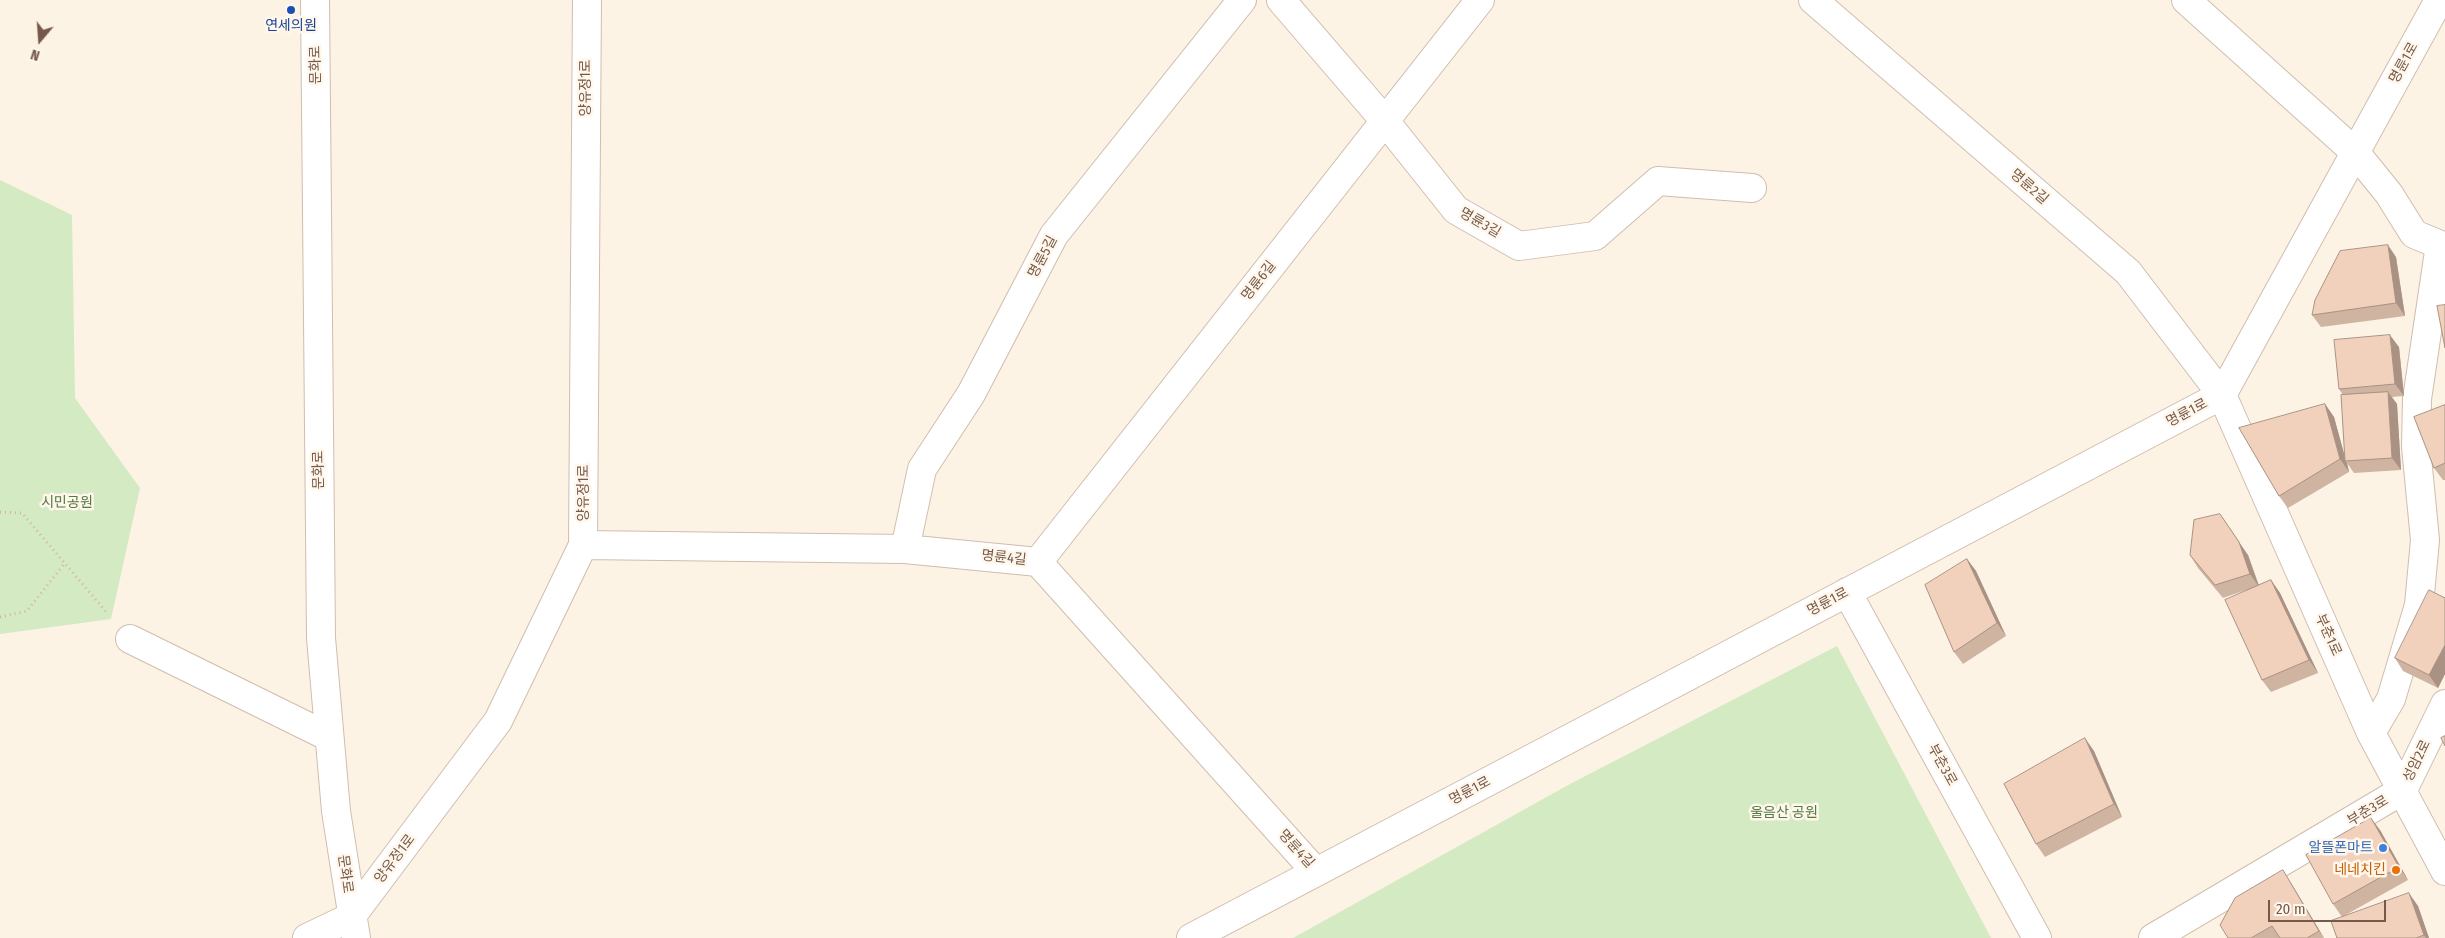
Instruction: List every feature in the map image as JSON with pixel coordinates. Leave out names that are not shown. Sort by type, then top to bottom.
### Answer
[{"type":"street","name":"문화로","points":[[315,0],[321,638],[336,811],[354,928]]},
{"type":"street","name":"양유정1로","points":[[354,928],[498,721],[583,545],[587,0]]},
{"type":"street","name":"명륜5길","points":[[904,549],[922,469],[971,394],[1054,235],[1242,0]]},
{"type":"street","name":"명륜3길","points":[[1281,0],[1384,121],[1456,210],[1518,246],[1596,236],[1658,181],[1752,188]]},
{"type":"street","name":"명륜6길","points":[[1038,562],[1480,0]]},
{"type":"street","name":"명륜2길","points":[[1813,0],[2128,272],[2222,395]]},
{"type":"street","points":[[2186,0],[2355,152],[2389,194],[2414,234],[2442,246],[2417,399],[2416,447],[2425,540],[2419,605],[2391,699],[2371,733]]},
{"type":"street","name":"명륜1로","points":[[1191,938],[2222,395],[2439,0]]},
{"type":"street","name":"부춘1로","points":[[2222,395],[2371,733],[2445,871]]},
{"type":"street","name":"명륜4길","points":[[583,545],[904,549],[1038,562],[1316,872]]},
{"type":"street","name":"부춘3로","points":[[1847,592],[2037,938]]},
{"type":"street","points":[[130,639],[329,737]]},
{"type":"street","name":"성암2로","points":[[2402,790],[2445,704]]},
{"type":"street","name":"부춘3로","points":[[2165,935],[2402,790]]},
{"type":"street","points":[[307,938],[354,928]]},
{"type":"path","points":[[0,512],[22,513],[130,639]]},
{"type":"path","points":[[0,616],[27,611],[65,563]]},
{"type":"green space","name":"시민공원","points":[[0,180],[72,215],[75,398],[140,488],[111,619],[0,634]]},
{"type":"green space","name":"울음산 공원","points":[[1837,646],[1991,938],[1293,938],[1570,784]]},
{"type":"building","points":[[2388,245],[2396,303],[2312,315],[2315,300],[2340,251]]},
{"type":"building","points":[[2445,305],[2445,348],[2437,306]]},
{"type":"building","points":[[2390,335],[2395,384],[2339,389],[2334,340]]},
{"type":"building","points":[[2388,392],[2392,458],[2345,461],[2341,395]]},
{"type":"building","points":[[2325,404],[2340,459],[2279,496],[2239,428]]},
{"type":"building","points":[[2445,405],[2445,463],[2434,468],[2414,417]]},
{"type":"building","points":[[2220,514],[2239,542],[2250,574],[2215,585],[2190,555],[2194,520]]},
{"type":"building","points":[[1967,559],[1997,623],[1954,652],[1925,585]]},
{"type":"building","points":[[2271,580],[2309,660],[2262,680],[2225,600]]},
{"type":"building","points":[[2429,590],[2445,598],[2445,645],[2429,675],[2395,658]]},
{"type":"building","points":[[2445,736],[2445,746],[2441,738]]},
{"type":"building","points":[[2085,738],[2114,804],[2036,844],[2004,784]]},
{"type":"building","points":[[2371,818],[2399,867],[2333,904],[2306,855]]},
{"type":"building","points":[[2283,870],[2319,931],[2307,938],[2280,938],[2272,926],[2251,938],[2228,938],[2220,925],[2235,898]]},
{"type":"building","points":[[2409,893],[2424,935],[2416,938],[2337,938],[2331,921]]},
{"type":"place","name":"연세의원","points":[[291,10]]},
{"type":"place","name":"알뜰폰마트","points":[[2383,848]]},
{"type":"place","name":"네네치킨","points":[[2396,870]]}]
